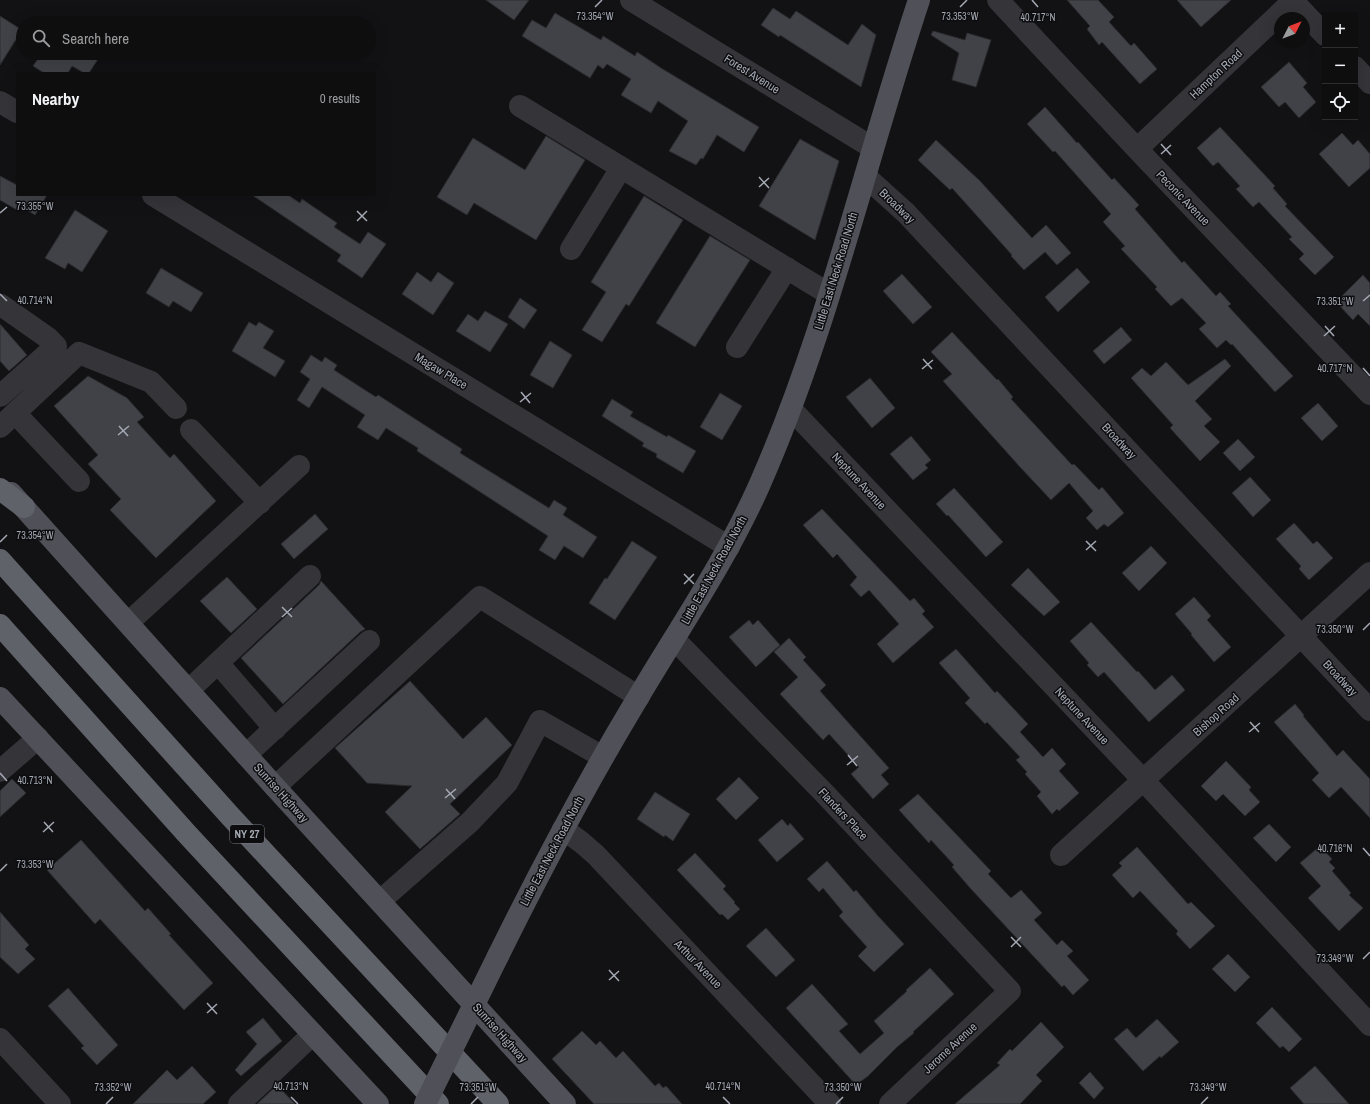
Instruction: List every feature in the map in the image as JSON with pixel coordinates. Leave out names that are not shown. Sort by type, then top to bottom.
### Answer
[{"type":"highway","points":[[0,489],[24,507]]},
{"type":"highway","name":"NY 27","points":[[0,560],[231,817],[498,1104]]},
{"type":"highway","points":[[0,624],[188,834],[438,1104]]},
{"type":"main road","name":"Little East Neck Road North","points":[[425,1104],[563,829],[603,757],[706,588],[729,547],[758,488],[791,409],[829,294],[919,0]]},
{"type":"main road","name":"Sunrise Highway","points":[[0,480],[246,755],[565,1104]]},
{"type":"main road","points":[[0,698],[378,1104]]},
{"type":"street","name":"Forest Avenue","points":[[631,0],[873,148]]},
{"type":"street","name":"Peconic Avenue","points":[[998,0],[1137,149],[1370,394]]},
{"type":"street","name":"Hampton Road","points":[[1137,149],[1293,0]]},
{"type":"street","points":[[1293,0],[1322,32]]},
{"type":"street","points":[[1358,70],[1370,83]]},
{"type":"street","points":[[0,102],[16,111]]},
{"type":"street","points":[[520,106],[829,294]]},
{"type":"street","points":[[571,249],[621,168]]},
{"type":"street","name":"Broadway","points":[[865,176],[906,214],[1370,710]]},
{"type":"street","name":"Magaw Place","points":[[155,196],[729,547]]},
{"type":"street","points":[[737,347],[787,268]]},
{"type":"street","points":[[0,396],[56,346],[48,338],[1,305]]},
{"type":"street","points":[[79,481],[8,420],[79,353],[151,382],[176,408]]},
{"type":"street","name":"Neptune Avenue","points":[[791,409],[1144,781],[1370,1025]]},
{"type":"street","points":[[191,430],[260,503]]},
{"type":"street","points":[[128,623],[299,466]]},
{"type":"street","name":"Bishop Road","points":[[1061,855],[1144,781],[1370,573]]},
{"type":"street","points":[[189,690],[310,576]]},
{"type":"street","points":[[275,786],[480,597],[639,697]]},
{"type":"street","name":"Flanders Place","points":[[674,639],[826,795],[1010,992]]},
{"type":"street","points":[[246,755],[369,641]]},
{"type":"street","points":[[218,663],[275,728]]},
{"type":"street","points":[[380,902],[470,822],[507,783],[540,721],[603,757]]},
{"type":"street","points":[[0,771],[38,738]]},
{"type":"street","name":"Arthur Avenue","points":[[563,829],[581,842],[596,856],[830,1104]]},
{"type":"street","name":"Jerome Avenue","points":[[890,1104],[1010,992]]},
{"type":"street","points":[[238,1104],[313,1034]]},
{"type":"street","points":[[0,1039],[60,1104]]},
{"type":"building","points":[[486,0],[529,0],[514,20]]},
{"type":"building","points":[[1067,0],[1098,0],[1114,17],[1109,22],[1131,46],[1134,43],[1157,69],[1140,84],[1102,42],[1099,45],[1087,29],[1090,26]]},
{"type":"building","points":[[1177,0],[1231,0],[1201,27]]},
{"type":"building","points":[[773,8],[790,19],[796,11],[848,45],[862,24],[876,35],[861,87],[780,35],[779,37],[761,25]]},
{"type":"building","points":[[555,13],[601,40],[603,36],[635,56],[637,52],[759,127],[744,152],[717,135],[703,159],[701,158],[696,165],[669,151],[688,121],[658,101],[651,113],[621,95],[631,79],[607,64],[603,69],[598,65],[590,78],[522,36],[532,20],[546,28]]},
{"type":"building","points":[[0,16],[16,26],[16,40],[0,65]]},
{"type":"building","points":[[933,31],[965,40],[967,33],[991,40],[976,87],[952,80],[959,53],[931,35]]},
{"type":"building","points":[[37,60],[97,60],[90,72],[82,72],[72,66],[69,72],[42,72],[33,66]]},
{"type":"building","points":[[1289,62],[1307,83],[1303,87],[1316,102],[1299,118],[1285,102],[1279,107],[1261,87]]},
{"type":"building","points":[[1045,107],[1112,180],[1114,178],[1139,205],[1135,209],[1182,263],[1184,261],[1216,296],[1220,292],[1231,304],[1228,306],[1293,376],[1275,392],[1232,344],[1231,345],[1226,340],[1217,348],[1199,329],[1206,323],[1182,298],[1171,306],[1155,289],[1157,287],[1121,249],[1125,246],[1103,222],[1111,214],[1055,151],[1053,152],[1027,124]]},
{"type":"building","points":[[1220,127],[1275,186],[1273,188],[1287,204],[1285,206],[1334,257],[1315,275],[1299,259],[1304,254],[1289,239],[1292,237],[1259,202],[1253,207],[1236,189],[1240,186],[1218,162],[1213,166],[1197,148]]},
{"type":"building","points":[[1342,133],[1353,145],[1358,140],[1370,154],[1370,168],[1349,187],[1319,154]]},
{"type":"building","points":[[546,136],[585,160],[536,240],[474,203],[467,215],[437,197],[473,138],[525,170]]},
{"type":"building","points":[[800,139],[839,161],[815,240],[759,206]]},
{"type":"building","points":[[936,140],[980,181],[1032,238],[1046,225],[1071,253],[1057,265],[1045,252],[1024,270],[952,188],[950,190],[918,160]]},
{"type":"building","points":[[0,176],[16,184],[16,196],[46,196],[35,215],[17,204],[17,210],[0,200]]},
{"type":"building","points":[[253,196],[290,196],[300,203],[302,199],[337,223],[334,227],[360,244],[368,232],[386,244],[362,278],[337,261],[341,255]]},
{"type":"building","points":[[644,196],[683,220],[629,306],[626,304],[602,342],[582,330],[606,292],[591,282]]},
{"type":"building","points":[[75,210],[108,231],[82,272],[68,263],[65,269],[45,258]]},
{"type":"building","points":[[710,236],[750,260],[695,347],[656,323]]},
{"type":"building","points":[[161,268],[203,293],[191,312],[173,301],[169,307],[146,293]]},
{"type":"building","points":[[1077,268],[1090,282],[1058,312],[1045,297]]},
{"type":"building","points":[[417,272],[431,282],[438,272],[454,283],[433,315],[402,294]]},
{"type":"building","points":[[902,274],[932,307],[913,324],[883,291]]},
{"type":"building","points":[[1363,275],[1370,283],[1370,326],[1358,314],[1353,320],[1336,302]]},
{"type":"building","points":[[520,298],[537,310],[524,329],[508,317]]},
{"type":"building","points":[[485,311],[508,324],[490,352],[456,331],[468,314],[478,321]]},
{"type":"building","points":[[249,322],[256,326],[259,322],[274,331],[263,348],[285,361],[275,377],[232,351]]},
{"type":"building","points":[[0,324],[27,355],[9,371],[0,361]]},
{"type":"building","points":[[1121,327],[1132,340],[1104,364],[1093,351]]},
{"type":"building","points":[[952,332],[997,380],[998,379],[1013,397],[1011,399],[1072,465],[1074,464],[1099,490],[1102,487],[1124,513],[1108,527],[1104,524],[1097,530],[1086,518],[1093,511],[1069,483],[1051,500],[943,381],[952,374],[931,352]]},
{"type":"building","points":[[550,341],[572,355],[553,388],[530,375]]},
{"type":"building","points":[[311,355],[322,362],[325,357],[337,365],[334,370],[376,397],[378,395],[462,449],[460,453],[549,508],[554,500],[567,508],[563,515],[597,537],[583,558],[564,546],[555,560],[539,550],[548,536],[417,451],[418,448],[386,428],[378,440],[357,427],[365,415],[322,387],[309,408],[297,400],[310,379],[300,372]]},
{"type":"building","points":[[1225,359],[1231,366],[1195,401],[1212,419],[1204,426],[1220,442],[1200,461],[1170,428],[1173,425],[1131,378],[1142,368],[1151,376],[1166,362],[1188,385]]},
{"type":"building","points":[[88,376],[127,398],[144,417],[137,422],[170,458],[174,454],[216,501],[156,558],[110,510],[121,499],[88,464],[98,455],[54,406]]},
{"type":"building","points":[[870,378],[895,408],[872,428],[846,397]]},
{"type":"building","points":[[720,393],[742,406],[722,440],[700,427]]},
{"type":"building","points":[[612,399],[633,412],[630,416],[667,437],[668,435],[696,451],[683,473],[656,457],[657,454],[642,446],[644,443],[602,416]]},
{"type":"building","points":[[1318,403],[1338,426],[1322,441],[1301,418]]},
{"type":"building","points":[[911,436],[931,460],[925,465],[928,468],[913,480],[890,454]]},
{"type":"building","points":[[1238,439],[1255,457],[1240,471],[1223,453]]},
{"type":"building","points":[[1250,477],[1271,500],[1253,517],[1232,493]]},
{"type":"building","points":[[954,488],[1003,542],[986,557],[936,504]]},
{"type":"building","points":[[822,509],[910,601],[914,598],[925,611],[922,614],[934,627],[893,663],[877,644],[899,624],[869,590],[861,597],[850,585],[857,577],[837,554],[833,558],[803,525]]},
{"type":"building","points":[[315,514],[328,529],[294,559],[281,544]]},
{"type":"building","points":[[1294,523],[1313,544],[1317,541],[1333,558],[1309,580],[1299,569],[1301,566],[1276,539]]},
{"type":"building","points":[[632,541],[657,557],[615,620],[589,603]]},
{"type":"building","points":[[1151,546],[1167,563],[1139,591],[1122,573]]},
{"type":"building","points":[[1028,568],[1060,602],[1044,616],[1011,585]]},
{"type":"building","points":[[227,577],[257,609],[231,633],[200,601]]},
{"type":"building","points":[[321,581],[365,629],[283,704],[241,658],[319,585]]},
{"type":"building","points":[[1194,597],[1211,616],[1207,620],[1231,647],[1214,662],[1175,614]]},
{"type":"building","points":[[749,620],[753,625],[758,620],[780,645],[756,667],[729,637]]},
{"type":"building","points":[[1091,622],[1155,690],[1172,675],[1185,690],[1149,722],[1104,672],[1098,677],[1087,665],[1089,663],[1070,641]]},
{"type":"building","points":[[789,638],[806,657],[803,660],[826,685],[820,691],[889,768],[881,775],[889,784],[873,799],[851,774],[859,767],[829,734],[823,740],[780,694],[798,677],[774,652]]},
{"type":"building","points":[[956,649],[995,693],[997,691],[1028,724],[1020,732],[1043,757],[1052,748],[1066,764],[1059,771],[1079,793],[1059,811],[1057,809],[1052,814],[1037,796],[1041,792],[1025,774],[1027,772],[1016,760],[1020,757],[987,722],[985,724],[965,703],[970,698],[939,663]]},
{"type":"building","points":[[410,681],[463,739],[486,717],[512,745],[450,804],[460,814],[420,849],[385,812],[412,786],[367,783],[335,748]]},
{"type":"building","points":[[1295,704],[1304,715],[1303,716],[1337,756],[1343,750],[1370,779],[1370,818],[1341,787],[1329,798],[1312,780],[1319,773],[1274,722]]},
{"type":"building","points":[[1226,761],[1251,787],[1249,790],[1260,802],[1245,816],[1223,794],[1216,801],[1201,786]]},
{"type":"building","points":[[739,777],[759,798],[736,820],[716,799]]},
{"type":"building","points":[[12,779],[26,793],[0,817],[0,791]]},
{"type":"building","points":[[655,792],[690,814],[673,841],[665,835],[664,837],[637,819]]},
{"type":"building","points":[[918,794],[991,871],[988,874],[1011,898],[1021,890],[1042,913],[1034,920],[1057,945],[1062,940],[1073,951],[1067,956],[1089,980],[1073,995],[1064,985],[1062,987],[971,889],[952,867],[954,865],[931,840],[929,843],[899,810]]},
{"type":"building","points":[[782,819],[788,826],[790,823],[804,839],[777,862],[758,840]]},
{"type":"building","points":[[1269,824],[1291,847],[1276,862],[1253,838]]},
{"type":"building","points":[[81,840],[145,911],[148,908],[171,934],[169,935],[213,983],[184,1010],[100,919],[95,924],[47,870]]},
{"type":"building","points":[[1320,846],[1332,859],[1329,862],[1335,868],[1332,871],[1351,893],[1349,895],[1363,908],[1339,931],[1308,898],[1321,886],[1300,863]]},
{"type":"building","points":[[1137,847],[1188,904],[1191,902],[1215,926],[1190,949],[1176,934],[1178,931],[1140,891],[1133,898],[1112,875],[1122,866],[1119,863]]},
{"type":"building","points":[[695,853],[726,886],[723,889],[740,909],[728,920],[722,914],[720,915],[677,870]]},
{"type":"building","points":[[827,861],[854,892],[856,890],[904,944],[874,972],[858,956],[867,947],[839,916],[843,912],[823,888],[819,892],[807,879]]},
{"type":"building","points":[[0,912],[29,945],[25,949],[35,959],[18,974],[0,957]]},
{"type":"building","points":[[766,928],[795,960],[776,977],[746,946]]},
{"type":"building","points":[[1228,954],[1250,977],[1235,992],[1212,969]]},
{"type":"building","points":[[930,968],[954,994],[868,1076],[856,1085],[786,1008],[812,984],[848,1024],[839,1031],[860,1054],[884,1033],[874,1021]]},
{"type":"building","points":[[68,988],[118,1045],[97,1065],[81,1048],[84,1046],[48,1006]]},
{"type":"building","points":[[1272,1007],[1302,1039],[1289,1052],[1283,1046],[1280,1048],[1256,1023]]},
{"type":"building","points":[[263,1018],[282,1041],[241,1076],[235,1070],[257,1044],[246,1032]]},
{"type":"building","points":[[1157,1019],[1179,1042],[1143,1071],[1114,1039],[1127,1028],[1136,1038]]},
{"type":"building","points":[[1041,1022],[1064,1047],[1036,1075],[1042,1081],[1020,1104],[955,1104],[1000,1065],[997,1063],[1010,1049],[1012,1051]]},
{"type":"building","points":[[582,1031],[596,1045],[600,1041],[616,1058],[623,1051],[655,1086],[659,1083],[663,1088],[666,1086],[682,1104],[594,1104],[552,1059]]},
{"type":"building","points":[[192,1066],[216,1092],[203,1104],[133,1104],[167,1070],[177,1080]]},
{"type":"building","points":[[1315,1066],[1349,1104],[1304,1104],[1290,1088]]},
{"type":"building","points":[[1090,1072],[1104,1088],[1094,1099],[1079,1083]]},
{"type":"building","points":[[277,1085],[295,1104],[257,1104]]}]
